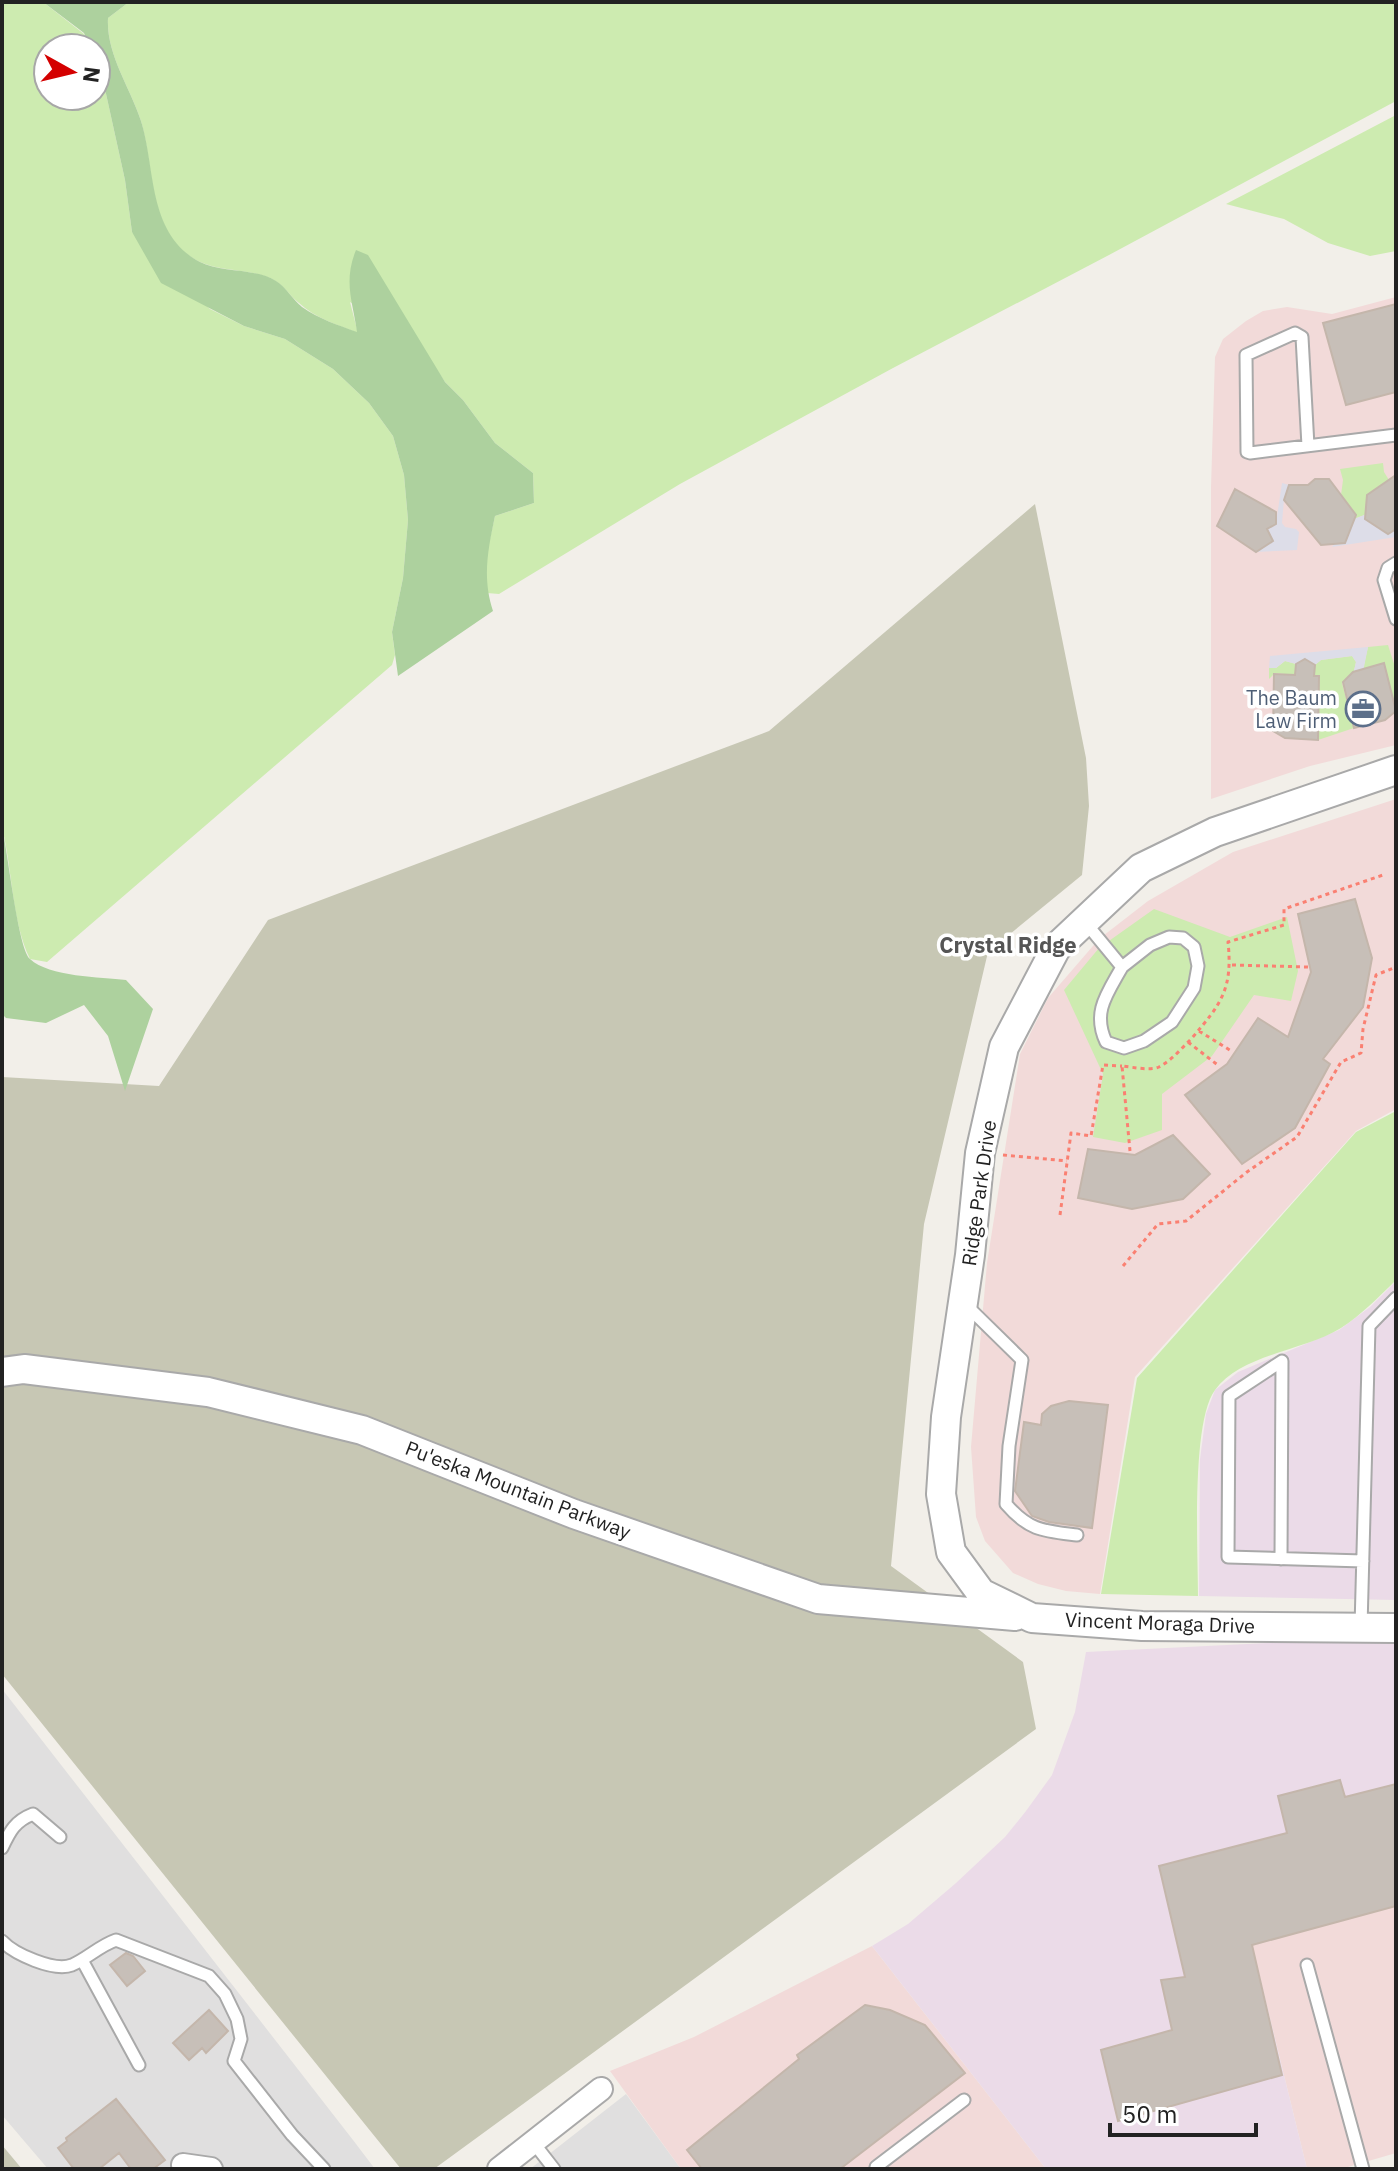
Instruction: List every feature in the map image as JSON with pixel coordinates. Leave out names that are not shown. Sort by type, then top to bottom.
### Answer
[{"type":"street","name":"Ridge Park Drive","points":[[951,1552],[941,1494],[946,1417],[980,1153],[1004,1047],[1056,948],[1141,868],[1215,832],[1396,770]]},
{"type":"street","name":"Pu'eska Mountain Parkway","points":[[2,1372],[24,1369],[208,1392],[362,1430],[574,1514],[818,1599],[1032,1618]]},
{"type":"street","name":"Vincent Moraga Drive","points":[[951,1552],[981,1593],[1032,1618],[1142,1626],[1396,1628]]},
{"type":"street","points":[[499,2169],[601,2089]]},
{"type":"street","points":[[180,2167],[211,2169]]},
{"type":"lane","points":[[1308,446],[1302,337],[1295,333],[1246,355],[1245,449],[1250,453],[1308,446],[1396,435]]},
{"type":"lane","points":[[1396,563],[1388,568],[1384,580],[1396,619]]},
{"type":"lane","points":[[1085,922],[1122,967]]},
{"type":"lane","points":[[1169,937],[1183,938],[1194,947],[1198,966],[1194,988],[1172,1022],[1144,1041],[1124,1048],[1106,1042],[1098,1025],[1105,997],[1122,967],[1150,945],[1169,937]]},
{"type":"lane","points":[[1361,1628],[1369,1326],[1396,1298]]},
{"type":"lane","points":[[963,1302],[1022,1360],[1009,1446],[1006,1504],[1021,1522],[1045,1531],[1077,1535]]},
{"type":"lane","points":[[1281,1559],[1282,1361],[1229,1396],[1228,1557],[1281,1559],[1363,1561]]},
{"type":"lane","points":[[2,1848],[11,1828],[33,1814],[60,1837]]},
{"type":"lane","points":[[2,1941],[32,1960],[66,1967],[116,1940],[140,1951],[172,1959],[209,1976],[225,1994],[237,2019],[241,2039],[234,2061],[292,2135],[324,2169]]},
{"type":"lane","points":[[82,1960],[139,2065]]},
{"type":"lane","points":[[1307,1965],[1363,2169]]},
{"type":"lane","points":[[876,2168],[964,2100]]},
{"type":"lane","points":[[533,2142],[554,2169]]},
{"type":"path","points":[[1060,1215],[1071,1133],[1091,1136],[1103,1065],[1156,1069],[1176,1055],[1215,1012],[1226,989],[1231,965],[1228,942],[1284,925],[1284,909],[1383,875]]},
{"type":"path","points":[[1231,965],[1308,967]]},
{"type":"path","points":[[1123,1266],[1158,1224],[1186,1221],[1297,1137],[1341,1062],[1361,1053],[1363,1029],[1376,975],[1396,967]]},
{"type":"path","points":[[1198,1030],[1233,1052]]},
{"type":"path","points":[[1188,1042],[1219,1066]]},
{"type":"path","points":[[1122,1066],[1130,1151]]},
{"type":"path","points":[[980,1153],[1067,1161]]},
{"type":"shaded area","points":[[1396,297],[1396,745],[1310,766],[1211,799],[1211,487],[1215,357],[1223,339],[1263,311],[1287,307],[1332,314]]},
{"type":"shaded area","points":[[1282,483],[1289,485],[1282,523],[1299,532],[1297,550],[1256,552],[1272,539],[1264,534],[1276,523]]},
{"type":"shaded area","points":[[1035,504],[1086,758],[1089,806],[1082,875],[988,952],[924,1224],[891,1566],[1023,1662],[1036,1729],[434,2169],[401,2169],[2,1674],[2,1077],[159,1086],[268,920],[769,731]]},
{"type":"shaded area","points":[[1367,514],[1387,533],[1396,529],[1396,537],[1332,547],[1354,519]]},
{"type":"shaded area","points":[[1368,647],[1363,672],[1353,675],[1356,662],[1352,656],[1321,660],[1315,665],[1305,659],[1296,664],[1285,661],[1276,668],[1269,668],[1270,656]]},
{"type":"shaded area","points":[[1396,799],[1396,1109],[1356,1131],[1135,1377],[1100,1594],[1066,1591],[1013,1573],[985,1541],[976,1517],[971,1447],[987,1263],[1020,1054],[1048,998],[1099,939],[1148,901],[1233,852]]},
{"type":"shaded area","points":[[1396,1281],[1396,1600],[1199,1596],[1200,1459],[1206,1414],[1215,1390],[1238,1372],[1339,1330],[1370,1307]]},
{"type":"shaded area","points":[[1328,1640],[1396,1641],[1396,1906],[1252,1945],[1307,2169],[1046,2169],[872,1946],[908,1924],[956,1883],[1005,1837],[1026,1811],[1052,1775],[1075,1712],[1086,1652]]},
{"type":"shaded area","points":[[2,1689],[375,2169],[48,2169],[2,2115]]},
{"type":"shaded area","points":[[1396,1906],[1396,2153],[1341,2169],[1307,2169],[1252,1945]]},
{"type":"shaded area","points":[[872,1946],[1046,2169],[681,2169],[610,2071],[694,2037]]},
{"type":"shaded area","points":[[626,2094],[681,2169],[530,2169]]},
{"type":"shaded area","points":[[2,2145],[22,2169],[2,2169]]},
{"type":"green space","points":[[2,2],[43,2],[81,32],[32,32],[32,112],[110,112],[125,180],[132,232],[210,309],[244,326],[285,339],[333,369],[369,403],[393,436],[404,475],[408,520],[403,578],[392,632],[395,655],[392,665],[47,962],[30,959],[24,944],[2,828]]},
{"type":"green space","points":[[43,2],[129,2],[108,18],[108,32],[83,32]]},
{"type":"green space","points":[[129,2],[1396,2],[1396,101],[680,484],[499,594],[487,593],[486,556],[495,516],[534,503],[533,473],[495,443],[463,400],[445,382],[423,349],[350,302],[358,333],[312,313],[269,278],[209,265],[183,250],[170,236],[162,219],[141,121],[112,47],[108,18]]},
{"type":"green space","points":[[112,47],[141,121],[162,218],[183,250],[200,262],[218,268],[268,277],[280,284],[308,311],[357,332],[350,272],[356,250],[368,255],[445,382],[463,400],[495,443],[533,473],[534,503],[495,516],[487,575],[493,611],[398,676],[392,632],[403,578],[408,520],[404,475],[393,436],[369,403],[333,369],[285,339],[244,326],[161,283],[132,232],[125,180],[110,112]]},
{"type":"green space","points":[[1396,115],[1396,251],[1370,256],[1328,243],[1284,219],[1226,204]]},
{"type":"green space","points":[[1383,463],[1389,480],[1367,495],[1367,514],[1354,519],[1356,514],[1341,495],[1343,480],[1340,469]]},
{"type":"green space","points":[[1388,645],[1396,670],[1396,709],[1384,663],[1363,669],[1368,647]]},
{"type":"green space","points":[[1352,656],[1356,662],[1353,675],[1342,683],[1354,728],[1318,740],[1319,677],[1314,676],[1315,665],[1321,660]]},
{"type":"green space","points":[[1285,661],[1296,664],[1295,675],[1275,673],[1269,679],[1269,668],[1276,668]]},
{"type":"green space","points":[[2,828],[17,919],[30,959],[62,973],[126,980],[153,1009],[125,1091],[108,1036],[84,1005],[46,1023],[6,1018],[2,1014]]},
{"type":"green space","points":[[1154,909],[1230,937],[1287,917],[1298,971],[1291,1001],[1254,995],[1212,1056],[1162,1094],[1162,1130],[1125,1143],[1093,1137],[1103,1074],[1064,990],[1099,948]]},
{"type":"green space","points":[[1396,1111],[1396,1280],[1363,1312],[1341,1328],[1240,1368],[1215,1390],[1207,1406],[1199,1458],[1198,1596],[1101,1594],[1137,1378],[1356,1132]]},
{"type":"building","points":[[1396,304],[1396,392],[1346,405],[1323,323]]},
{"type":"building","points":[[1396,475],[1396,529],[1388,534],[1365,519],[1367,495]]},
{"type":"building","points":[[1315,479],[1329,479],[1356,515],[1345,543],[1321,545],[1284,500],[1289,485],[1308,485]]},
{"type":"building","points":[[1235,489],[1276,512],[1276,524],[1267,529],[1273,541],[1256,552],[1217,526]]},
{"type":"building","points":[[1305,659],[1315,665],[1314,676],[1319,676],[1318,740],[1285,738],[1273,731],[1274,674],[1295,675],[1296,664]]},
{"type":"building","points":[[1384,663],[1396,711],[1385,720],[1354,728],[1343,682],[1353,672]]},
{"type":"building","points":[[1355,899],[1372,958],[1363,1007],[1323,1059],[1330,1064],[1295,1128],[1242,1164],[1185,1095],[1227,1064],[1258,1018],[1288,1037],[1311,972],[1298,914]]},
{"type":"building","points":[[1173,1135],[1210,1174],[1183,1199],[1132,1209],[1078,1198],[1088,1149],[1135,1155]]},
{"type":"building","points":[[1069,1401],[1108,1405],[1092,1528],[1049,1522],[1032,1516],[1015,1491],[1024,1422],[1041,1425],[1042,1414],[1051,1406]]},
{"type":"building","points":[[1340,1780],[1345,1797],[1396,1784],[1396,1906],[1252,1945],[1282,2075],[1118,2121],[1101,2050],[1172,2030],[1161,1980],[1185,1977],[1159,1866],[1287,1833],[1278,1796]]},
{"type":"building","points":[[126,1953],[133,1956],[145,1971],[127,1986],[110,1965]]},
{"type":"building","points":[[865,2005],[890,2010],[925,2025],[965,2073],[840,2169],[702,2169],[687,2150],[799,2059],[797,2055]]},
{"type":"building","points":[[209,2010],[228,2031],[206,2053],[202,2048],[189,2060],[173,2043]]},
{"type":"building","points":[[116,2099],[165,2160],[153,2169],[131,2169],[119,2153],[99,2169],[74,2169],[58,2148],[67,2141],[66,2138]]},
{"type":"place","name":"The Baum Law Firm","points":[[1363,709]]},
{"type":"district","name":"Crystal Ridge","points":[[1008,945]]}]
